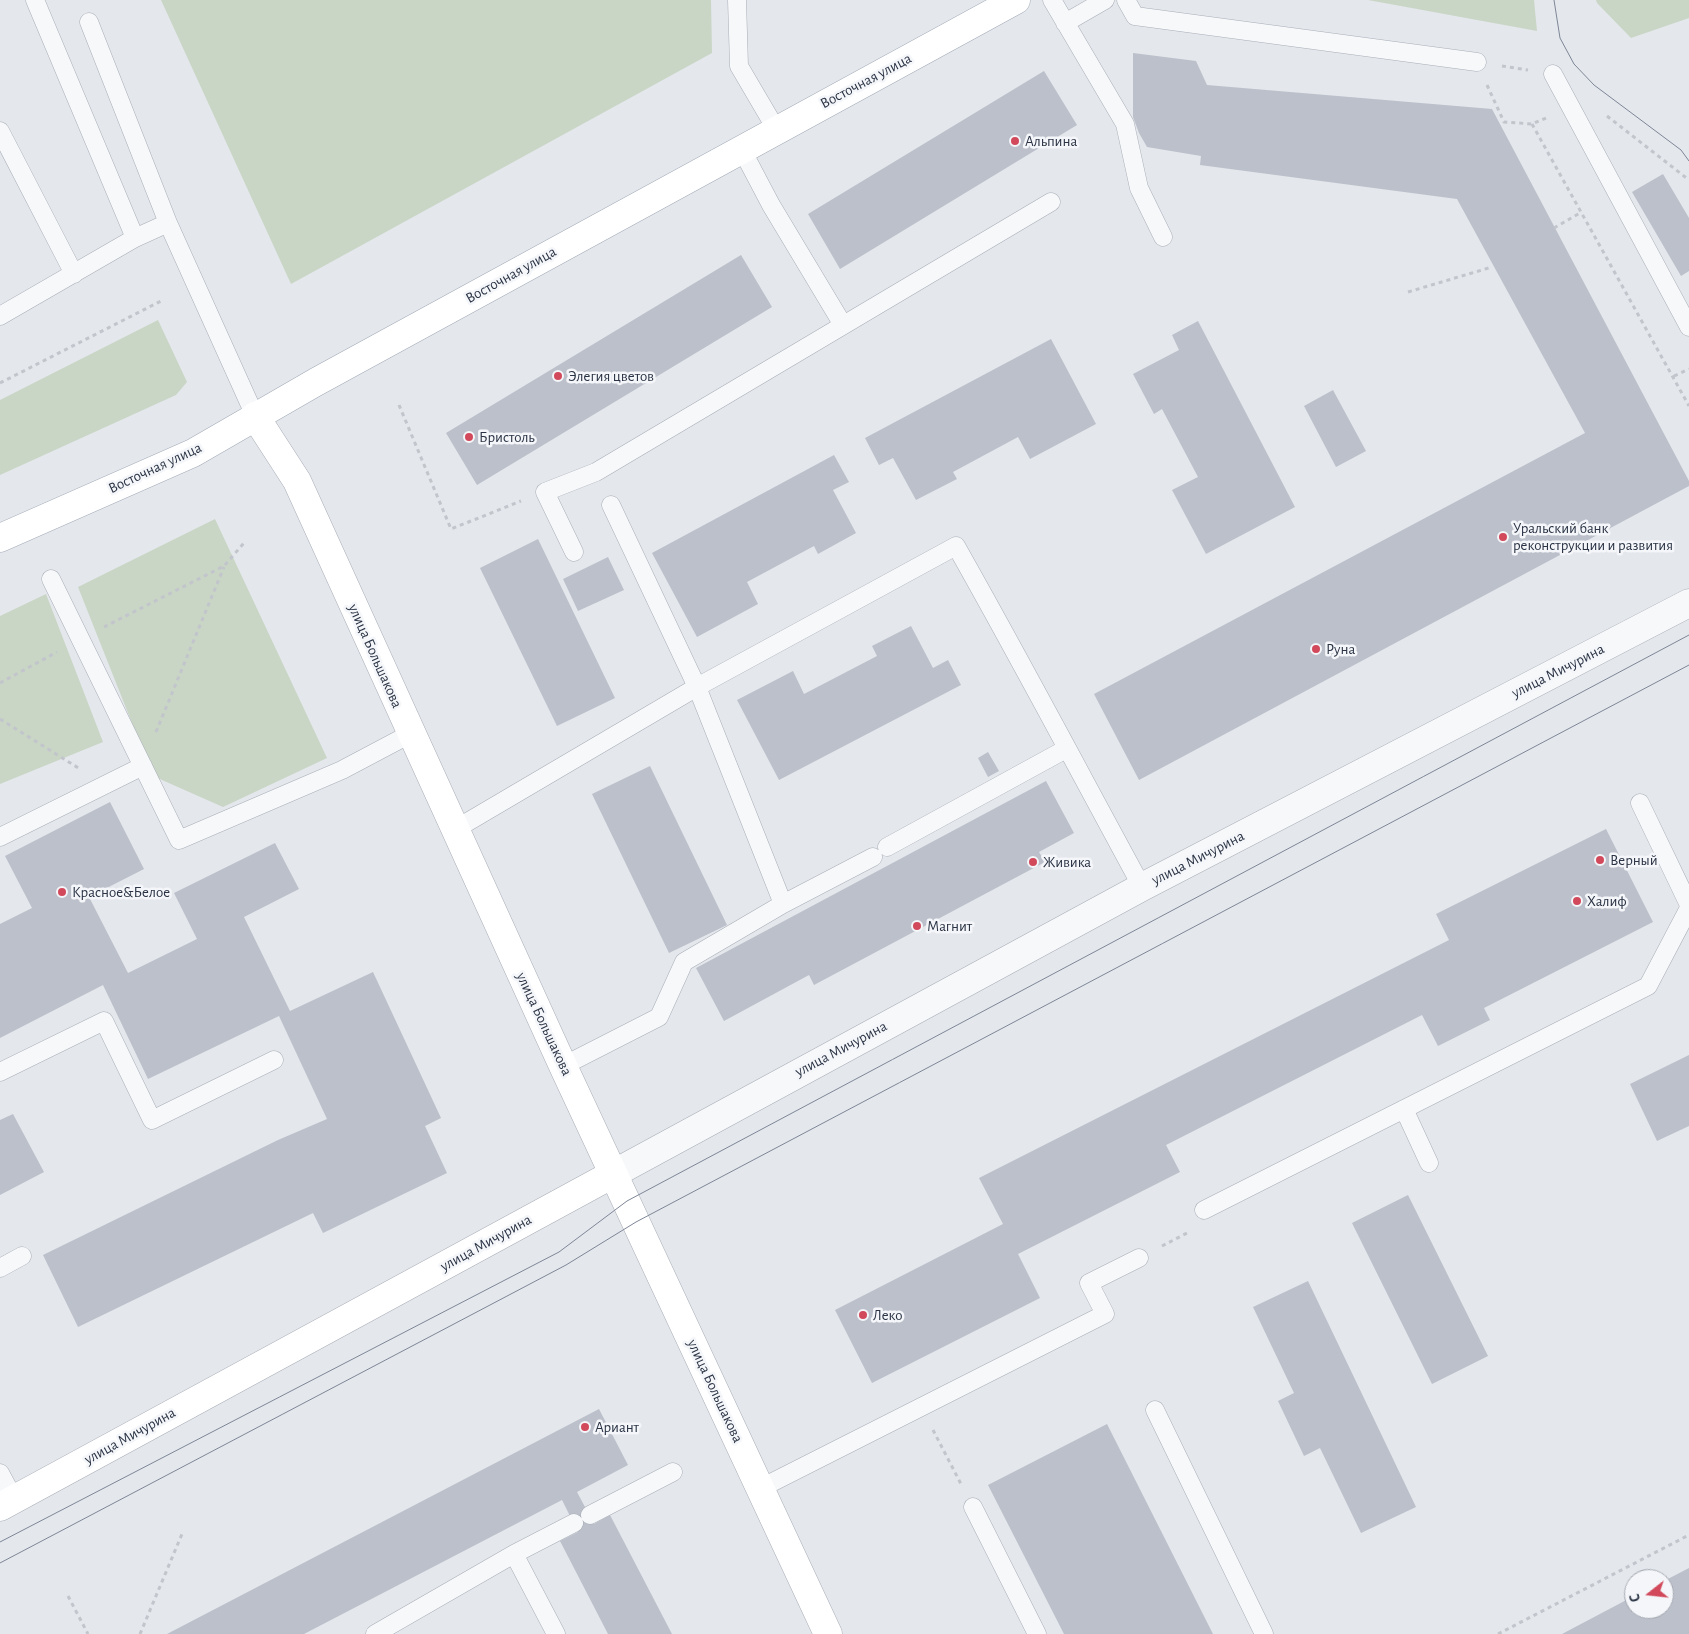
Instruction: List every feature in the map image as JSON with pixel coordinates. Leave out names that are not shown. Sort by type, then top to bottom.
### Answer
[{"type":"street","name":"Восточная улица","points":[[0,538],[193,452],[741,148],[1016,0]]},
{"type":"street","name":"улица Большакова","points":[[256,416],[296,481],[454,830],[828,1634]]},
{"type":"street","name":"улица Мичурина","points":[[7,1503],[1142,887],[1689,603]]},
{"type":"lane","points":[[35,0],[135,238]]},
{"type":"lane","points":[[737,0],[739,66],[776,129]]},
{"type":"lane","points":[[1052,0],[1125,124],[1138,188],[1163,237]]},
{"type":"lane","points":[[1065,23],[1105,0]]},
{"type":"lane","points":[[1126,0],[1135,16],[1476,62]]},
{"type":"lane","points":[[89,22],[168,223],[256,416]]},
{"type":"lane","points":[[1553,74],[1689,326]]},
{"type":"lane","points":[[0,131],[74,274]]},
{"type":"lane","points":[[741,148],[771,205],[843,325]]},
{"type":"lane","points":[[574,552],[545,492],[596,472],[1051,202]]},
{"type":"lane","points":[[0,316],[135,238],[168,223]]},
{"type":"lane","points":[[611,504],[697,687],[783,904]]},
{"type":"lane","points":[[454,830],[697,687],[956,546],[1032,682],[1066,749],[1142,887]]},
{"type":"lane","points":[[51,579],[179,840],[342,770],[410,734]]},
{"type":"lane","points":[[563,1066],[659,1017],[684,962],[783,904],[1066,749]]},
{"type":"lane","points":[[0,837],[143,766]]},
{"type":"lane","points":[[1204,1210],[1648,986],[1689,906],[1640,803]]},
{"type":"lane","points":[[0,1072],[104,1021],[152,1120],[274,1060]]},
{"type":"lane","points":[[1404,1109],[1429,1163]]},
{"type":"lane","points":[[0,1268],[22,1256]]},
{"type":"lane","points":[[761,1488],[1105,1314],[1089,1283],[1139,1258]]},
{"type":"lane","points":[[1155,1410],[1264,1634]]},
{"type":"lane","points":[[590,1515],[673,1472]]},
{"type":"lane","points":[[0,1473],[7,1503]]},
{"type":"lane","points":[[973,1507],[1037,1634]]},
{"type":"lane","points":[[375,1634],[514,1554],[574,1523]]},
{"type":"lane","points":[[514,1554],[556,1634]]},
{"type":"path","points":[[1494,102],[1504,122],[1532,124],[1570,106]]},
{"type":"path","points":[[1532,124],[1689,406]]},
{"type":"path","points":[[1554,228],[1580,213]]},
{"type":"path","points":[[1408,292],[1492,267]]},
{"type":"path","points":[[0,383],[160,301]]},
{"type":"path","points":[[1674,376],[1689,369]]},
{"type":"path","points":[[399,405],[451,529],[545,492]]},
{"type":"path","points":[[143,766],[224,566],[244,543]]},
{"type":"path","points":[[0,683],[80,639],[224,566]]},
{"type":"path","points":[[0,719],[106,785]]},
{"type":"path","points":[[1139,1258],[1192,1231]]},
{"type":"path","points":[[922,1407],[950,1461]]},
{"type":"path","points":[[140,1634],[182,1534]]},
{"type":"path","points":[[1498,1634],[1689,1535]]},
{"type":"path","points":[[68,1596],[88,1634]]},
{"type":"green space","points":[[161,0],[711,0],[712,53],[291,284]]},
{"type":"green space","points":[[1368,0],[1534,0],[1537,31]]},
{"type":"green space","points":[[1596,0],[1689,0],[1689,18],[1631,38]]},
{"type":"green space","points":[[158,320],[187,382],[176,395],[0,475],[0,400]]},
{"type":"green space","points":[[215,519],[327,758],[223,807],[153,776],[78,587]]},
{"type":"green space","points":[[46,594],[103,742],[0,784],[0,616]]},
{"type":"building","points":[[1133,53],[1196,61],[1207,85],[1492,109],[1689,481],[1689,486],[1139,780],[1094,694],[1585,433],[1457,199],[1200,165],[1201,156],[1147,147],[1133,117]]},
{"type":"building","points":[[1044,71],[1077,125],[840,269],[808,214]]},
{"type":"building","points":[[1663,174],[1689,218],[1689,271],[1681,276],[1632,192]]},
{"type":"building","points":[[741,255],[772,307],[477,485],[446,433]]},
{"type":"building","points":[[1198,321],[1295,507],[1206,554],[1172,490],[1198,477],[1162,409],[1154,414],[1133,374],[1179,350],[1172,335]]},
{"type":"building","points":[[1051,339],[1096,424],[1030,459],[1018,437],[953,472],[957,479],[916,500],[893,458],[879,465],[865,438]]},
{"type":"building","points":[[1333,390],[1366,451],[1336,467],[1304,406]]},
{"type":"building","points":[[834,455],[849,482],[833,490],[856,533],[818,554],[814,546],[747,582],[758,604],[697,637],[652,553]]},
{"type":"building","points":[[538,539],[615,698],[557,726],[480,568]]},
{"type":"building","points":[[608,557],[624,590],[578,611],[563,579]]},
{"type":"building","points":[[911,626],[933,668],[948,660],[961,685],[779,780],[737,700],[793,671],[804,694],[877,656],[872,646]]},
{"type":"building","points":[[988,752],[999,771],[988,777],[978,758]]},
{"type":"building","points":[[650,766],[727,925],[669,953],[592,794]]},
{"type":"building","points":[[1046,781],[1074,833],[1039,852],[1045,862],[814,985],[809,975],[724,1021],[696,968]]},
{"type":"building","points":[[110,802],[144,869],[89,897],[128,973],[197,939],[174,893],[275,843],[299,889],[244,917],[290,1011],[373,972],[441,1118],[425,1126],[447,1173],[323,1233],[313,1213],[78,1327],[43,1255],[278,1140],[327,1119],[279,1016],[148,1079],[103,985],[0,1038],[0,924],[32,908],[5,856]]},
{"type":"building","points":[[1606,829],[1653,922],[1484,1008],[1490,1020],[1438,1046],[1422,1015],[1166,1145],[1180,1172],[1018,1254],[1040,1298],[872,1383],[835,1310],[1003,1224],[979,1178],[1449,940],[1436,914]]},
{"type":"building","points":[[1689,1055],[1689,1126],[1657,1141],[1630,1084]]},
{"type":"building","points":[[13,1114],[44,1172],[0,1195],[0,1120]]},
{"type":"building","points":[[1408,1195],[1488,1356],[1432,1384],[1352,1223]]},
{"type":"building","points":[[1308,1281],[1416,1507],[1361,1533],[1320,1448],[1304,1456],[1278,1401],[1294,1393],[1253,1307]]},
{"type":"building","points":[[599,1409],[628,1465],[577,1492],[594,1524],[610,1515],[672,1634],[608,1634],[560,1541],[578,1532],[562,1500],[304,1634],[167,1634]]},
{"type":"building","points":[[1107,1424],[1213,1634],[1064,1634],[988,1485]]},
{"type":"building","points":[[1689,1568],[1689,1634],[1562,1634],[1624,1601],[1624,1619],[1674,1619],[1674,1576]]},
{"type":"tram line","points":[[1554,0],[1560,38],[1574,64],[1594,85],[1681,150],[1689,161]]},
{"type":"tram line","points":[[0,1542],[559,1252],[627,1201],[1689,635]]},
{"type":"tram line","points":[[0,1563],[566,1265],[636,1222],[1689,665]]},
{"type":"place","name":"Альпина","points":[[1015,141]]},
{"type":"place","name":"Элегия цветов","points":[[558,376]]},
{"type":"place","name":"Бристоль","points":[[469,437]]},
{"type":"place","name":"Уральский банк реконструкции и развития","points":[[1503,537]]},
{"type":"place","name":"Руна","points":[[1316,649]]},
{"type":"place","name":"Верный","points":[[1600,860]]},
{"type":"place","name":"Живика","points":[[1033,862]]},
{"type":"place","name":"Красное&Белое","points":[[62,892]]},
{"type":"place","name":"Халиф","points":[[1577,901]]},
{"type":"place","name":"Магнит","points":[[917,926]]},
{"type":"place","name":"Леко","points":[[863,1315]]},
{"type":"place","name":"Ариант","points":[[585,1427]]}]
